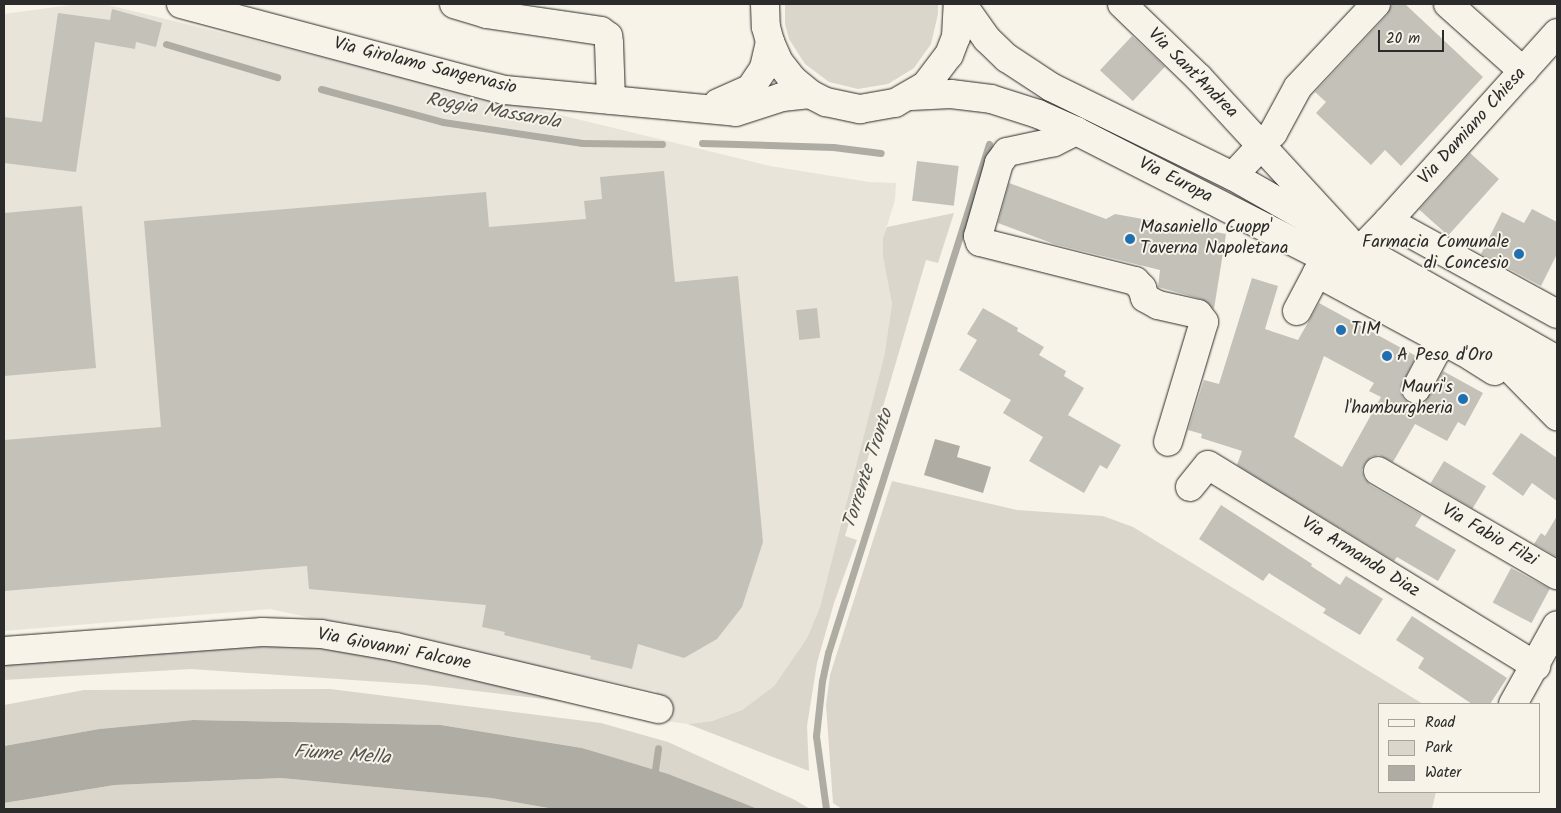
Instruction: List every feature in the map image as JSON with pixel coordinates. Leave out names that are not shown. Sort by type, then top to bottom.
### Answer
[{"type":"street","name":"Via Girolamo Sangervasio","points":[[181,4],[505,90],[736,112],[782,97],[810,94]]},
{"type":"street","points":[[454,4],[486,14],[601,31],[608,36],[611,100]]},
{"type":"street","name":"Via Europa","points":[[763,7],[770,42],[793,80],[810,94],[834,104],[860,109],[878,108],[910,96],[926,85],[949,55],[956,37],[960,4]]},
{"type":"street","name":"Via Europa","points":[[960,4],[988,39],[1020,69],[1051,87],[1233,176],[1356,244],[1557,360]]},
{"type":"street","name":"Via Sant'Andrea","points":[[1122,4],[1199,78],[1356,244]]},
{"type":"street","points":[[1233,176],[1274,133],[1298,87],[1376,4]]},
{"type":"street","points":[[1448,4],[1523,71]]},
{"type":"street","name":"Via Damiano Chiesa","points":[[1388,220],[1557,33]]},
{"type":"street","name":"Via Girolamo Sangervasio","points":[[702,108],[726,101],[750,89],[764,68],[770,42]]},
{"type":"street","name":"Via Europa","points":[[910,96],[951,94],[991,99],[1038,114],[1076,131],[1446,333],[1485,344],[1557,385]]},
{"type":"street","points":[[1076,131],[1054,142],[1007,152],[999,163],[978,236],[980,242],[1134,281],[1142,288],[1145,298],[1158,305],[1198,314],[1204,322],[1168,442]]},
{"type":"street","points":[[1356,244],[1388,220],[1557,314]]},
{"type":"street","points":[[1297,311],[1321,266]]},
{"type":"street","points":[[1416,389],[1446,333],[1495,371]]},
{"type":"street","points":[[1485,344],[1557,416]]},
{"type":"street","name":"Via Armando Diaz","points":[[1190,487],[1208,465],[1536,666]]},
{"type":"street","name":"Via Fabio Filzi","points":[[1378,472],[1557,575]]},
{"type":"street","points":[[1514,703],[1536,666],[1557,625]]},
{"type":"street","name":"Via Giovanni Falcone","points":[[4,651],[262,632],[321,634],[396,647],[659,708]]},
{"type":"shaded area","points":[[78,4],[104,4],[770,166],[869,182],[896,183],[895,200],[883,239],[883,257],[892,304],[884,357],[868,427],[820,607],[807,638],[774,686],[742,710],[712,721],[688,724],[666,721],[656,691],[270,609],[4,631],[4,14]]},
{"type":"green space","points":[[785,4],[938,4],[938,14],[931,44],[914,68],[888,84],[858,89],[829,82],[805,64],[789,39],[785,24]]},
{"type":"green space","points":[[954,213],[938,263],[926,260],[845,536],[857,540],[834,603],[817,663],[807,726],[809,771],[688,724],[712,721],[742,710],[774,686],[807,638],[820,607],[884,357],[892,304],[883,257],[883,238],[887,227]]},
{"type":"green space","points":[[892,481],[1017,510],[1103,516],[1133,527],[1421,703],[1378,703],[1378,793],[1436,793],[1432,809],[842,809],[833,803],[826,705],[830,675]]},
{"type":"green space","points":[[271,642],[395,653],[653,716],[648,720],[568,702],[426,685],[191,669],[4,680],[4,662],[110,651]]},
{"type":"green space","points":[[330,689],[601,723],[668,742],[795,800],[810,809],[758,809],[582,748],[441,725],[193,720],[99,729],[4,746],[4,705],[84,690]]},
{"type":"green space","points":[[281,778],[491,798],[554,809],[4,809],[4,803],[115,785]]},
{"type":"water","points":[[935,439],[960,446],[957,457],[991,467],[983,493],[924,475]]},
{"type":"water","name":"Fiume Mella","points":[[193,720],[441,725],[582,748],[668,774],[758,809],[554,809],[491,798],[281,778],[115,785],[4,803],[4,746],[99,729]]},
{"type":"building","points":[[1392,4],[1405,4],[1483,77],[1401,166],[1385,150],[1371,165],[1316,113],[1326,102],[1315,92],[1387,15]]},
{"type":"building","points":[[112,9],[162,23],[156,47],[136,42],[135,49],[95,42],[76,172],[4,163],[4,117],[42,122],[58,13],[110,20]]},
{"type":"building","points":[[1132,36],[1165,67],[1133,101],[1100,70]]},
{"type":"building","points":[[1470,153],[1499,179],[1448,236],[1419,209]]},
{"type":"building","points":[[917,161],[959,166],[954,206],[912,201]]},
{"type":"building","points":[[664,171],[675,282],[738,276],[763,542],[742,607],[717,639],[684,658],[638,644],[632,669],[590,659],[591,656],[504,635],[505,632],[482,627],[486,605],[309,589],[307,566],[4,591],[4,440],[161,427],[144,221],[486,192],[489,227],[586,219],[584,201],[602,199],[600,177]]},
{"type":"building","points":[[1009,183],[1106,219],[1115,214],[1226,234],[1214,309],[1201,299],[1158,287],[1160,270],[1054,244],[998,223]]},
{"type":"building","points":[[82,206],[96,368],[4,376],[4,213]]},
{"type":"building","points":[[1532,209],[1557,222],[1557,254],[1541,286],[1481,254],[1502,212],[1524,223]]},
{"type":"building","points":[[1252,278],[1278,286],[1265,329],[1298,340],[1319,303],[1416,356],[1400,389],[1403,398],[1409,403],[1417,405],[1425,402],[1443,371],[1483,393],[1465,426],[1458,422],[1447,441],[1415,424],[1393,462],[1379,455],[1371,457],[1365,463],[1362,470],[1364,478],[1370,485],[1422,515],[1415,526],[1456,550],[1438,581],[1397,557],[1394,561],[1237,465],[1242,451],[1201,438],[1202,434],[1188,430],[1204,380],[1219,384]],"holes":[[[1324,356],[1374,383],[1369,391],[1381,397],[1342,467],[1294,437]]]},
{"type":"building","points":[[817,308],[820,338],[799,340],[796,310]]},
{"type":"building","points":[[983,308],[1018,328],[1017,331],[1044,347],[1039,355],[1066,371],[1064,376],[1084,388],[1068,415],[1121,445],[1107,469],[1100,465],[1084,493],[1029,461],[1043,437],[1003,413],[1011,400],[959,370],[977,340],[967,334]]},
{"type":"building","points":[[1521,433],[1557,458],[1557,501],[1532,483],[1523,496],[1492,474]]},
{"type":"building","points":[[1444,461],[1486,486],[1473,509],[1431,483]]},
{"type":"building","points":[[1221,505],[1312,564],[1311,566],[1340,585],[1346,576],[1383,599],[1360,635],[1323,613],[1326,609],[1269,573],[1263,581],[1199,539]]},
{"type":"building","points":[[1557,516],[1557,557],[1534,544],[1541,533],[1545,536]]},
{"type":"building","points":[[1511,568],[1550,589],[1532,623],[1493,602]]},
{"type":"building","points":[[1412,616],[1507,678],[1491,703],[1470,703],[1418,668],[1424,658],[1396,640]]},
{"type":"waterway","name":"Roggia Massarola","points":[[166,44],[277,77]]},
{"type":"waterway","name":"Roggia Massarola","points":[[321,89],[443,122],[582,143],[662,144]]},
{"type":"waterway","name":"Roggia Massarola","points":[[702,143],[833,147],[881,153]]},
{"type":"waterway","name":"Torrente Tronto","points":[[826,809],[816,736],[822,681],[828,653],[989,144]]},
{"type":"waterway","points":[[654,777],[658,748]]},
{"type":"place","name":"Masaniello Cuopp' Taverna Napoletana","points":[[1130,239]]},
{"type":"place","name":"Farmacia Comunale di Concesio","points":[[1519,254]]},
{"type":"place","name":"TIM","points":[[1341,330]]},
{"type":"place","name":"A Peso d'Oro","points":[[1387,356]]},
{"type":"place","name":"Mauri's l'hamburgheria","points":[[1463,399]]}]
